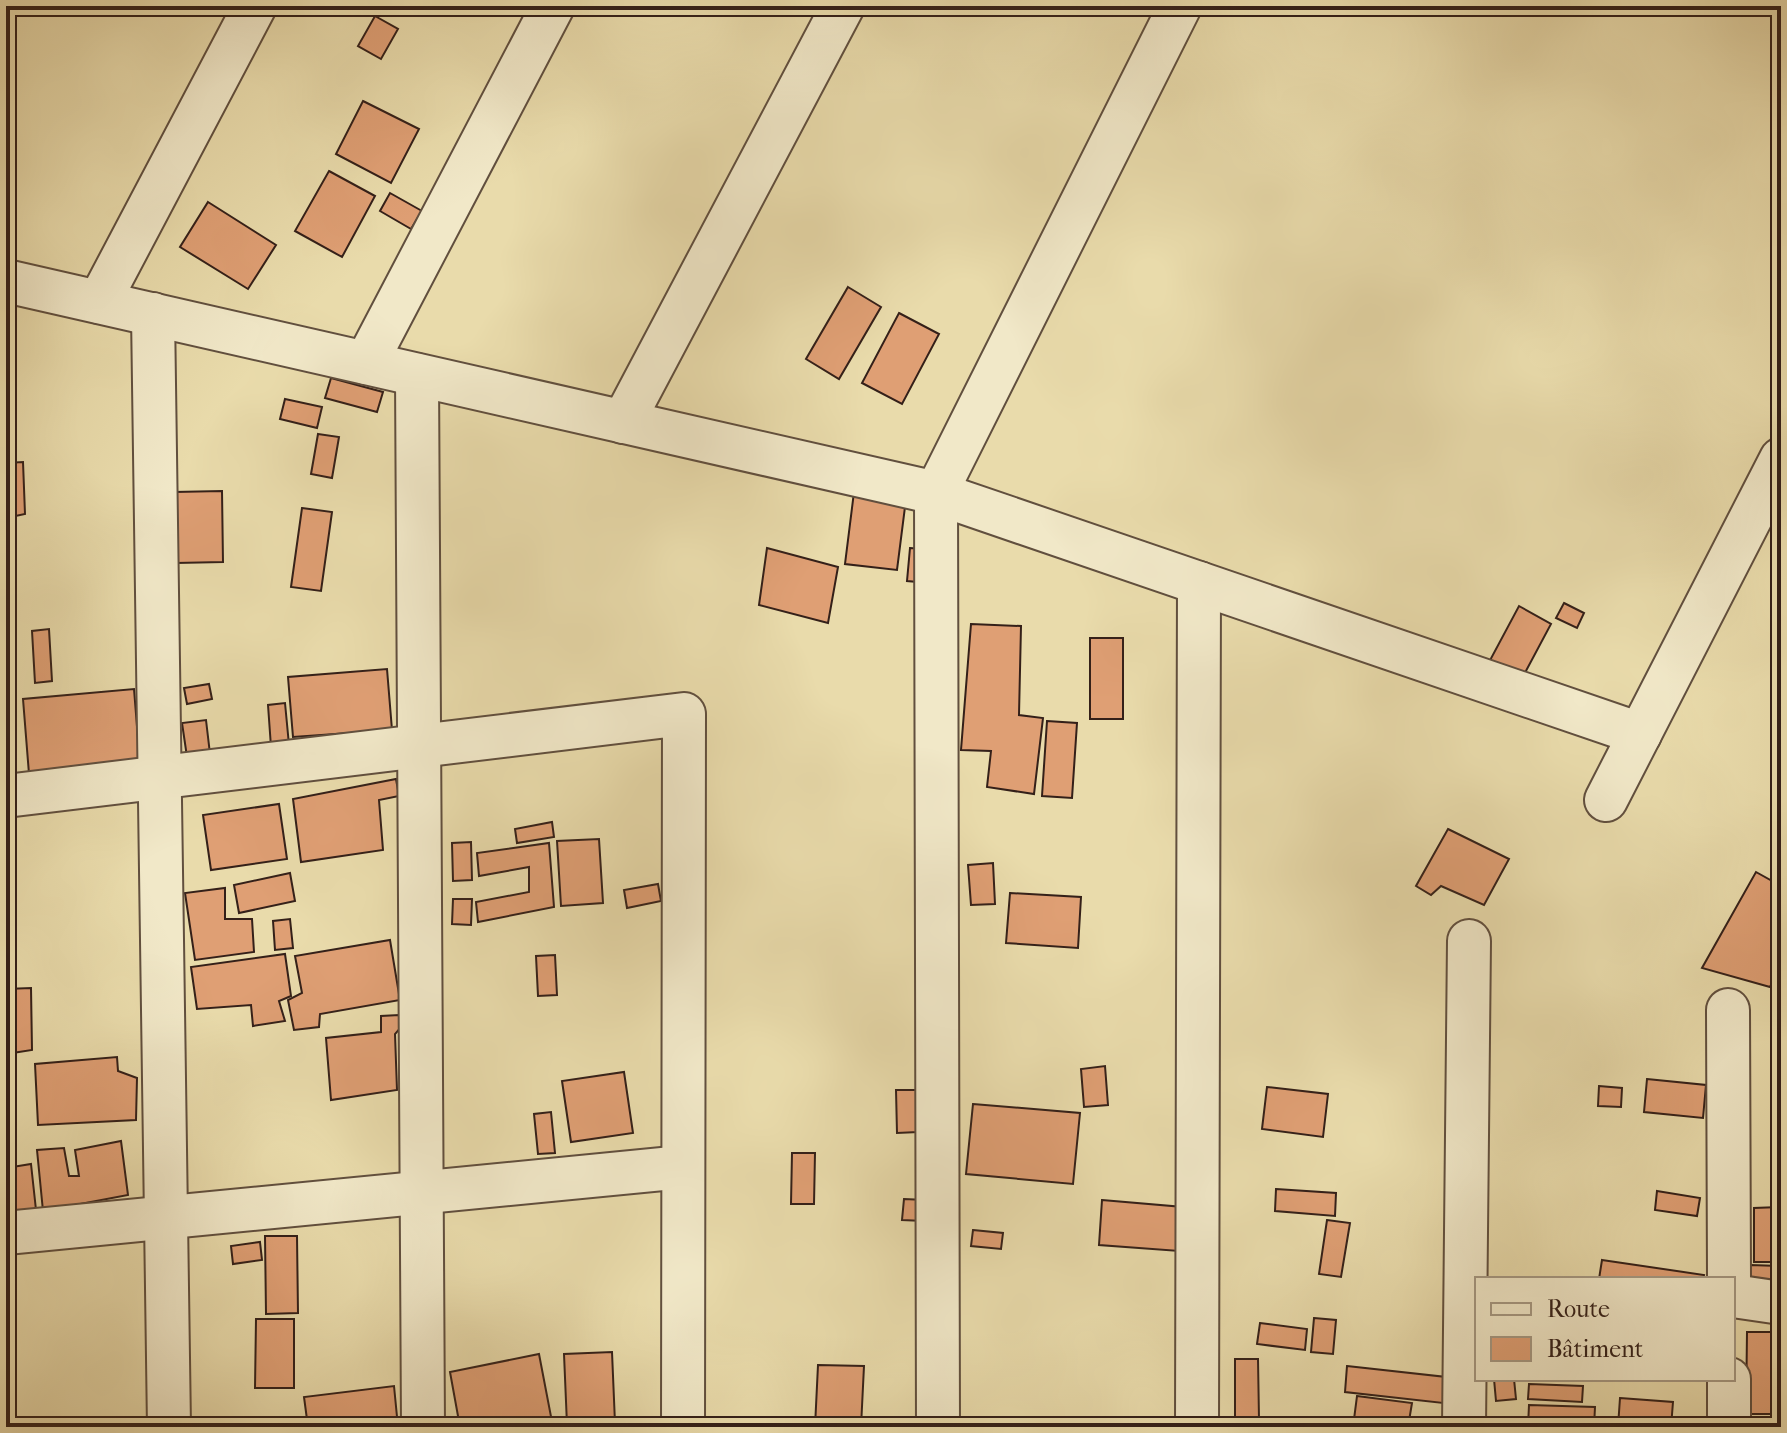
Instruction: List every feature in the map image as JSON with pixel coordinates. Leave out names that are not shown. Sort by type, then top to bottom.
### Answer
[{"type":"street","points":[[99,302],[255,6]]},
{"type":"street","points":[[366,363],[553,6]]},
{"type":"street","points":[[623,422],[843,6]]},
{"type":"street","points":[[938,1427],[936,493],[1180,6]]},
{"type":"street","points":[[6,281],[936,493],[1640,734]]},
{"type":"street","points":[[153,314],[169,1427]]},
{"type":"street","points":[[417,375],[423,1427]]},
{"type":"street","points":[[1606,800],[1781,459]]},
{"type":"street","points":[[1197,1427],[1199,583]]},
{"type":"street","points":[[6,796],[684,714],[683,1427]]},
{"type":"street","points":[[1464,1427],[1469,941]]},
{"type":"street","points":[[1728,1010],[1729,1277]]},
{"type":"street","points":[[6,1233],[683,1167]]},
{"type":"street","points":[[1735,1296],[1781,1303]]},
{"type":"street","points":[[1729,1381],[1729,1427]]},
{"type":"building","points":[[375,16],[398,29],[381,59],[358,46]]},
{"type":"building","points":[[363,101],[419,129],[391,183],[336,154]]},
{"type":"building","points":[[329,171],[375,196],[342,257],[295,231]]},
{"type":"building","points":[[390,193],[422,211],[411,229],[380,211]]},
{"type":"building","points":[[208,202],[276,245],[248,289],[180,247]]},
{"type":"building","points":[[848,287],[881,307],[839,379],[806,359]]},
{"type":"building","points":[[899,313],[939,334],[902,404],[862,383]]},
{"type":"building","points":[[331,378],[383,392],[377,412],[325,398]]},
{"type":"building","points":[[285,399],[322,407],[317,428],[280,419]]},
{"type":"building","points":[[318,434],[339,437],[332,478],[311,474]]},
{"type":"building","points":[[23,462],[25,514],[6,518],[6,463]]},
{"type":"building","points":[[222,491],[223,562],[176,563],[174,492]]},
{"type":"building","points":[[854,492],[906,499],[897,570],[845,564]]},
{"type":"building","points":[[302,508],[332,512],[321,591],[291,587]]},
{"type":"building","points":[[767,548],[838,567],[828,623],[759,605]]},
{"type":"building","points":[[910,548],[932,550],[929,583],[907,581]]},
{"type":"building","points":[[1564,603],[1584,613],[1577,628],[1556,618]]},
{"type":"building","points":[[1519,606],[1551,624],[1520,682],[1488,664]]},
{"type":"building","points":[[971,624],[1021,626],[1019,715],[1043,718],[1034,794],[987,787],[991,751],[961,750]]},
{"type":"building","points":[[49,629],[52,681],[35,683],[32,631]]},
{"type":"building","points":[[1090,638],[1123,638],[1123,719],[1090,719]]},
{"type":"building","points":[[387,669],[392,730],[293,737],[288,677]]},
{"type":"building","points":[[209,684],[212,699],[187,704],[184,688]]},
{"type":"building","points":[[134,689],[140,764],[29,774],[23,699]]},
{"type":"building","points":[[285,703],[289,745],[271,747],[268,705]]},
{"type":"building","points":[[206,720],[210,754],[187,757],[182,723]]},
{"type":"building","points":[[1047,721],[1077,723],[1072,798],[1042,796]]},
{"type":"building","points":[[396,779],[399,796],[379,800],[383,850],[301,862],[293,799]]},
{"type":"building","points":[[279,804],[287,859],[211,870],[203,815]]},
{"type":"building","points":[[552,822],[554,837],[517,843],[515,829]]},
{"type":"building","points":[[1448,829],[1509,859],[1484,905],[1441,886],[1431,895],[1416,886]]},
{"type":"building","points":[[599,839],[603,903],[561,906],[557,841]]},
{"type":"building","points":[[471,842],[472,880],[453,881],[452,843]]},
{"type":"building","points":[[549,843],[554,907],[478,922],[476,902],[529,892],[529,867],[479,876],[477,853]]},
{"type":"building","points":[[993,863],[995,904],[971,905],[968,865]]},
{"type":"building","points":[[1756,872],[1781,886],[1781,966],[1770,987],[1702,968]]},
{"type":"building","points":[[290,873],[295,901],[239,913],[234,885]]},
{"type":"building","points":[[658,884],[661,901],[627,908],[624,890]]},
{"type":"building","points":[[225,888],[225,919],[252,919],[254,952],[195,960],[185,893]]},
{"type":"building","points":[[1010,893],[1081,897],[1078,948],[1006,943]]},
{"type":"building","points":[[453,899],[472,899],[471,925],[452,924]]},
{"type":"building","points":[[290,919],[293,948],[275,950],[273,921]]},
{"type":"building","points":[[390,940],[400,1000],[320,1014],[319,1027],[294,1030],[288,1000],[302,993],[295,956]]},
{"type":"building","points":[[285,954],[291,996],[279,1001],[285,1021],[253,1026],[251,1005],[197,1009],[191,967]]},
{"type":"building","points":[[555,955],[557,995],[538,996],[536,956]]},
{"type":"building","points":[[31,988],[32,1050],[6,1054],[6,989]]},
{"type":"building","points":[[399,1015],[402,1026],[395,1034],[397,1090],[331,1100],[326,1038],[381,1032],[381,1016]]},
{"type":"building","points":[[117,1057],[118,1071],[137,1078],[136,1120],[38,1125],[35,1064]]},
{"type":"building","points":[[1105,1066],[1108,1105],[1084,1107],[1081,1069]]},
{"type":"building","points":[[624,1072],[633,1133],[571,1142],[562,1081]]},
{"type":"building","points":[[1647,1079],[1706,1085],[1703,1118],[1644,1112]]},
{"type":"building","points":[[1599,1086],[1622,1088],[1621,1107],[1598,1106]]},
{"type":"building","points":[[1267,1087],[1328,1094],[1323,1137],[1262,1129]]},
{"type":"building","points":[[896,1090],[917,1090],[918,1132],[897,1133]]},
{"type":"building","points":[[973,1104],[1080,1113],[1073,1184],[966,1174]]},
{"type":"building","points":[[551,1112],[555,1153],[538,1154],[534,1114]]},
{"type":"building","points":[[121,1141],[128,1195],[43,1211],[37,1150],[64,1148],[69,1176],[79,1176],[75,1150]]},
{"type":"building","points":[[792,1153],[815,1153],[814,1204],[791,1204]]},
{"type":"building","points":[[31,1164],[36,1210],[6,1215],[6,1168]]},
{"type":"building","points":[[1276,1189],[1336,1193],[1335,1216],[1275,1211]]},
{"type":"building","points":[[1657,1191],[1700,1198],[1697,1216],[1655,1210]]},
{"type":"building","points":[[904,1199],[925,1200],[924,1221],[902,1220]]},
{"type":"building","points":[[1102,1200],[1183,1207],[1179,1251],[1099,1245]]},
{"type":"building","points":[[1781,1207],[1781,1262],[1754,1262],[1754,1208]]},
{"type":"building","points":[[1327,1220],[1350,1223],[1341,1277],[1319,1274]]},
{"type":"building","points":[[973,1230],[1003,1233],[1001,1249],[971,1246]]},
{"type":"building","points":[[265,1236],[297,1236],[298,1313],[266,1314]]},
{"type":"building","points":[[260,1242],[262,1260],[233,1264],[231,1246]]},
{"type":"building","points":[[1602,1260],[1704,1275],[1704,1277],[1599,1277]]},
{"type":"building","points":[[1750,1265],[1781,1266],[1781,1291],[1750,1290]]},
{"type":"building","points":[[1314,1318],[1336,1320],[1333,1354],[1311,1352]]},
{"type":"building","points":[[256,1319],[294,1319],[294,1388],[255,1388]]},
{"type":"building","points":[[1260,1323],[1307,1329],[1305,1350],[1257,1344]]},
{"type":"building","points":[[1747,1332],[1781,1332],[1781,1414],[1746,1414]]},
{"type":"building","points":[[612,1352],[615,1423],[567,1425],[564,1354]]},
{"type":"building","points":[[539,1354],[553,1427],[460,1427],[450,1372]]},
{"type":"building","points":[[1235,1359],[1258,1359],[1259,1419],[1235,1420]]},
{"type":"building","points":[[818,1365],[864,1366],[861,1427],[815,1427]]},
{"type":"building","points":[[1347,1366],[1446,1377],[1443,1403],[1345,1392]]},
{"type":"building","points":[[1494,1381],[1514,1381],[1516,1399],[1496,1401]]},
{"type":"building","points":[[1529,1384],[1583,1386],[1582,1402],[1528,1399]]},
{"type":"building","points":[[394,1386],[398,1427],[308,1427],[304,1397]]},
{"type":"building","points":[[1357,1396],[1412,1403],[1408,1427],[1353,1427]]},
{"type":"building","points":[[1620,1398],[1673,1402],[1671,1427],[1618,1427]]},
{"type":"building","points":[[1529,1405],[1595,1407],[1594,1427],[1528,1427]]},
{"type":"building","points":[[1494,1418],[1518,1419],[1518,1427],[1493,1427]]}]
